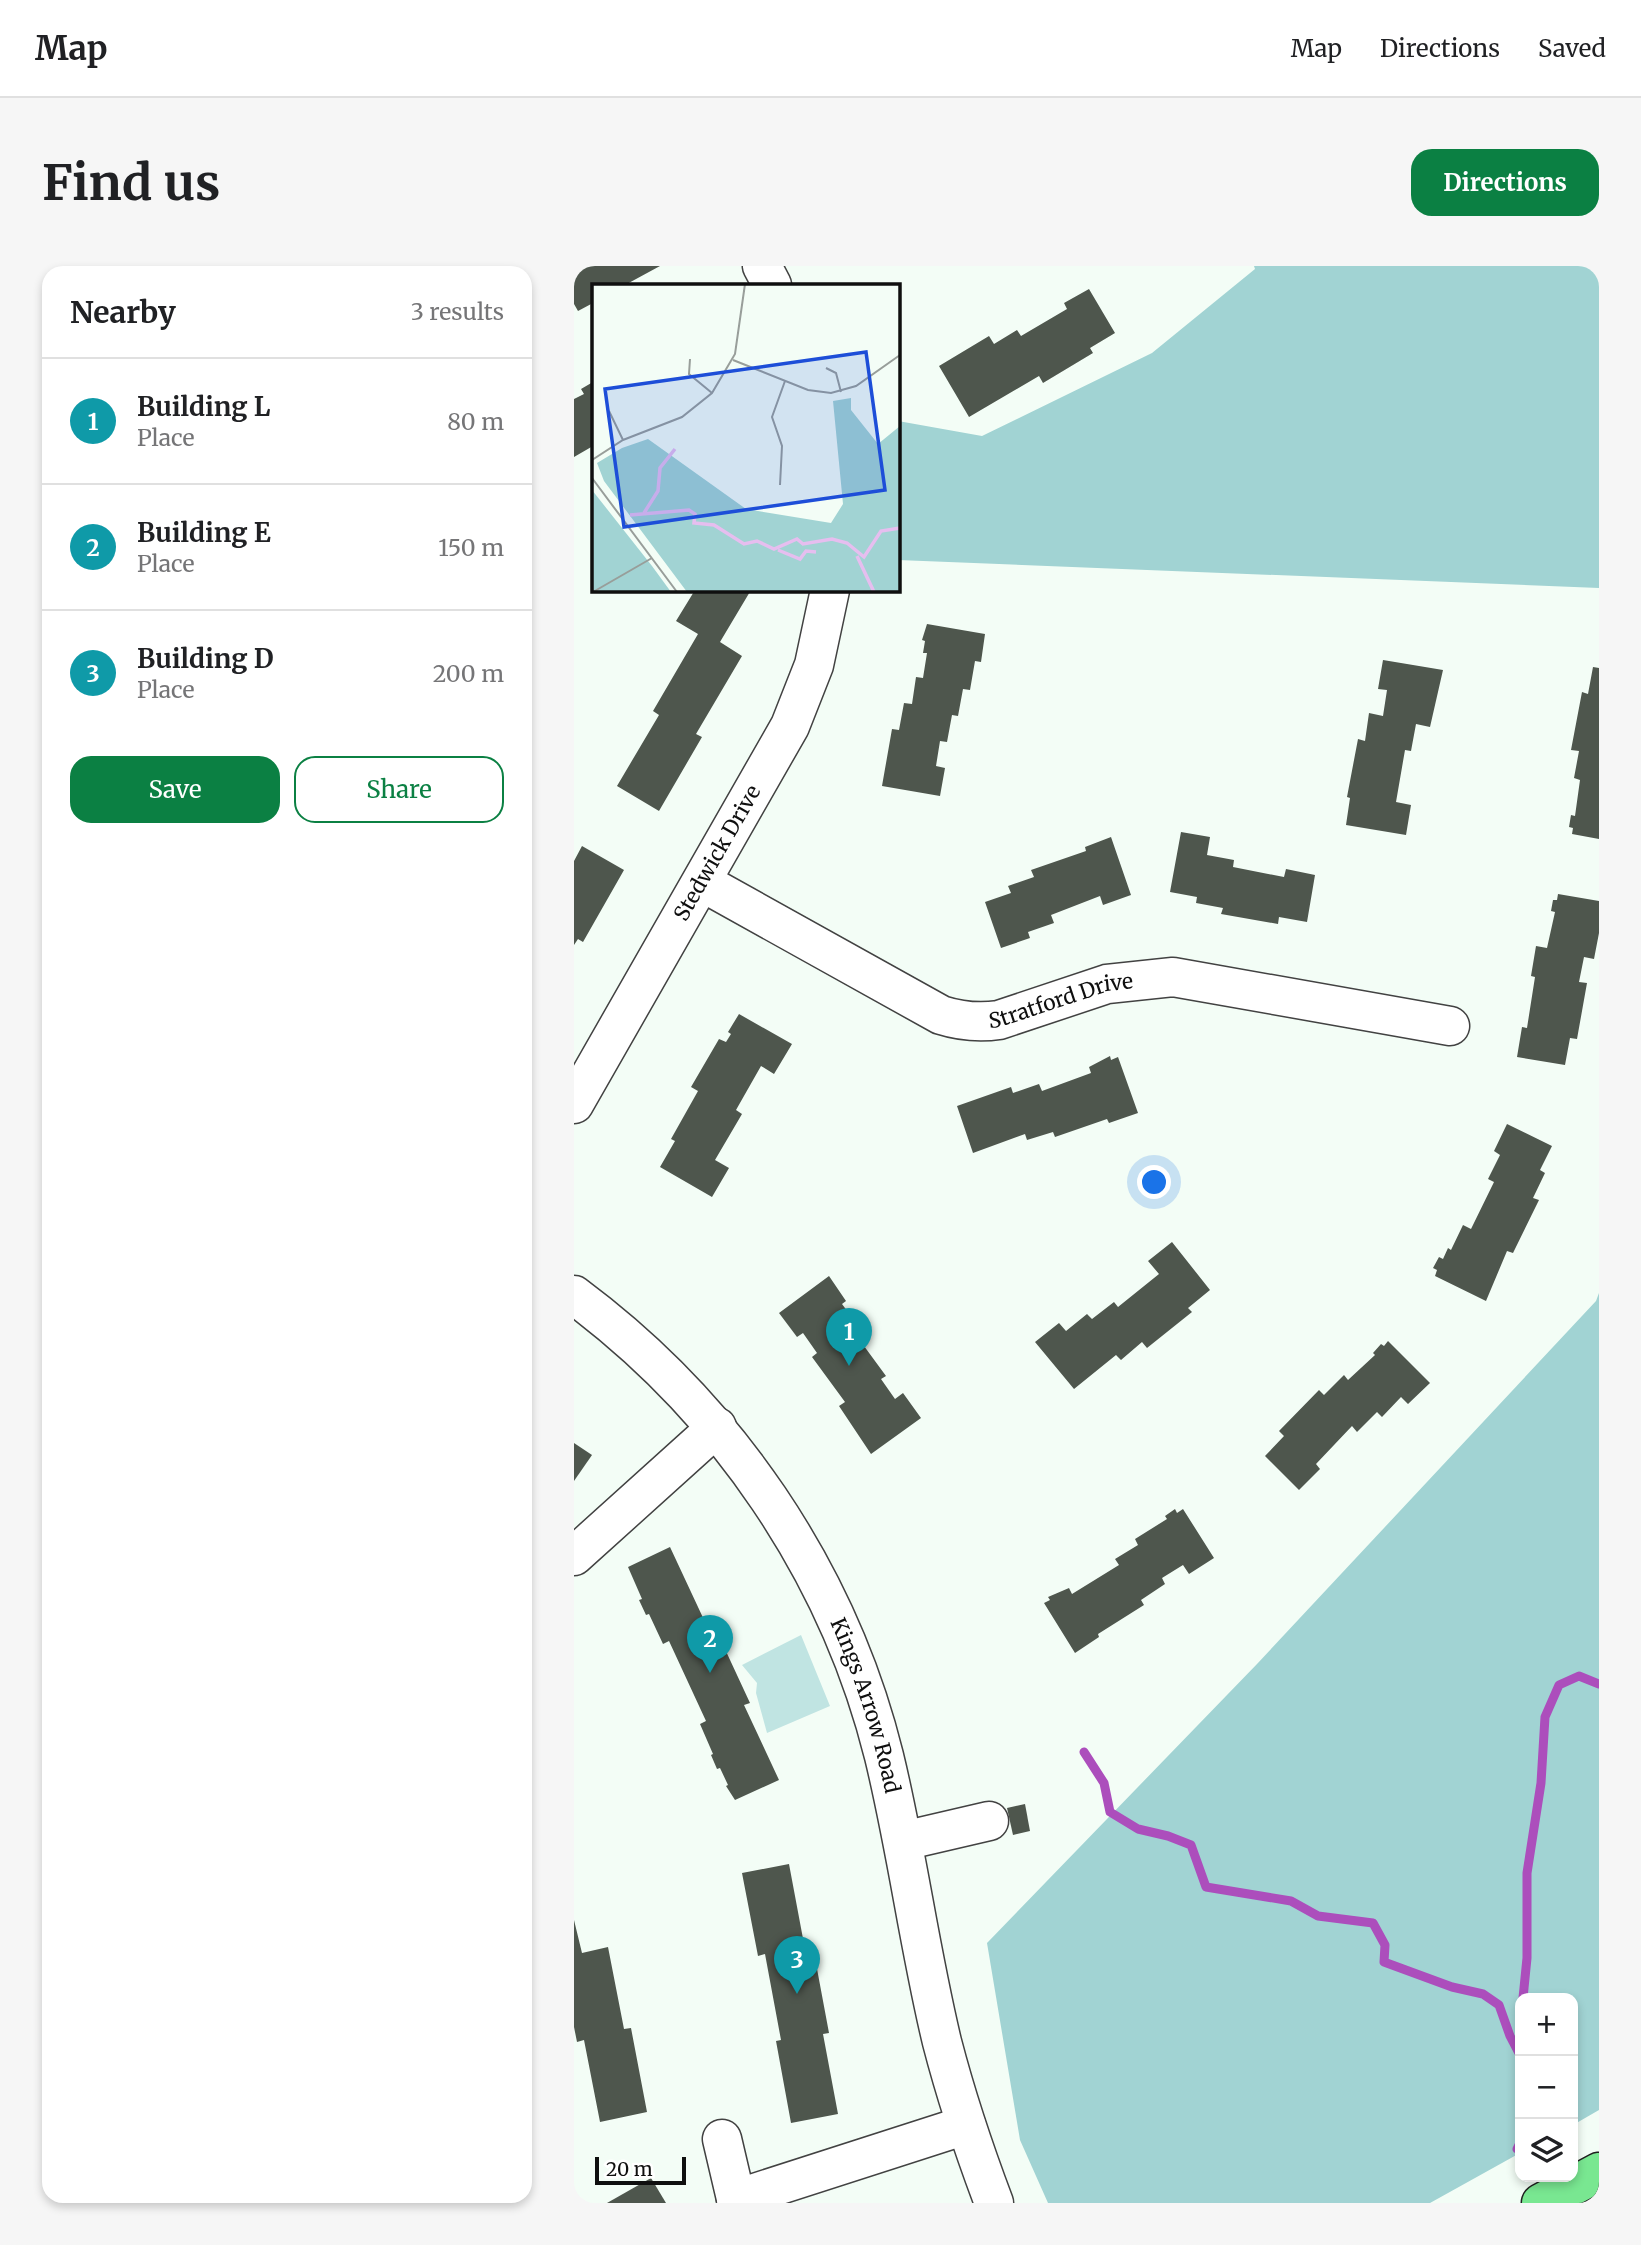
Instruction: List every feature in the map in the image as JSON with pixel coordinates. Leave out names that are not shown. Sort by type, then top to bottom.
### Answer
[{"type":"main road","points":[[1541,2203],[1599,2172]]},
{"type":"street","points":[[762,266],[771,284]]},
{"type":"street","name":"Stedwick Drive","points":[[574,1104],[790,726],[804,696],[822,634],[830,592]]},
{"type":"street","name":"Stratford Drive","points":[[702,882],[917,1002],[953,1018],[985,1022],[999,1020],[1107,984],[1173,977],[1450,1026]]},
{"type":"street","name":"Kings Arrow Road","points":[[574,1295],[650,1357],[717,1427],[789,1530],[840,1627],[872,1712],[903,1841],[942,2041],[966,2125],[994,2203]]},
{"type":"street","points":[[574,1556],[717,1427]]},
{"type":"street","points":[[903,1841],[989,1821]]},
{"type":"street","points":[[722,2139],[737,2201],[966,2125]]},
{"type":"shaded area","points":[[1254,266],[1599,266],[1599,588],[900,560],[900,421],[982,436],[1152,353],[1255,269]]},
{"type":"shaded area","points":[[1599,1293],[1599,2110],[1578,2122],[1578,1993],[1515,1993],[1515,2156],[1430,2203],[1048,2203],[1020,2140],[987,1943],[1257,1664],[1596,1301]]},
{"type":"shaded area","points":[[801,1635],[830,1706],[767,1733],[756,1693],[757,1683],[742,1665]]},
{"type":"building","points":[[574,266],[660,266],[627,284],[592,284],[592,304],[578,311],[574,304]]},
{"type":"building","points":[[1089,289],[1115,333],[1090,348],[1093,353],[1043,383],[1039,376],[969,417],[939,366],[989,336],[994,344],[1017,330],[1021,336],[1067,309],[1064,303]]},
{"type":"building","points":[[592,383],[592,447],[574,457],[574,399],[584,394],[581,389]]},
{"type":"building","points":[[694,592],[750,592],[720,642],[742,656],[696,734],[702,737],[659,811],[617,786],[659,715],[653,711],[698,634],[676,621]]},
{"type":"building","points":[[927,624],[985,634],[981,662],[975,661],[970,690],[963,689],[958,716],[952,715],[947,742],[940,741],[936,766],[945,768],[940,796],[882,786],[892,729],[899,730],[904,703],[912,704],[916,677],[923,678],[927,653],[923,653],[925,641],[922,640]]},
{"type":"building","points":[[1383,660],[1443,670],[1430,727],[1416,724],[1411,751],[1405,750],[1396,802],[1411,805],[1406,835],[1346,825],[1350,798],[1347,797],[1358,739],[1365,741],[1369,713],[1383,716],[1387,690],[1378,689]]},
{"type":"building","points":[[1593,667],[1599,668],[1599,839],[1572,834],[1573,828],[1569,827],[1571,815],[1575,816],[1580,780],[1574,778],[1579,751],[1571,750],[1582,692],[1588,694]]},
{"type":"building","points":[[1181,832],[1210,837],[1207,855],[1234,860],[1233,867],[1284,877],[1286,869],[1315,875],[1307,922],[1279,917],[1278,924],[1221,914],[1223,908],[1196,903],[1197,897],[1170,892]]},
{"type":"building","points":[[1111,837],[1131,895],[1103,905],[1100,896],[1051,915],[1054,923],[1028,932],[1030,938],[1001,948],[985,902],[1011,893],[1008,886],[1034,877],[1031,870],[1086,851],[1085,847]]},
{"type":"building","points":[[582,846],[624,870],[583,942],[578,939],[574,945],[574,861]]},
{"type":"building","points":[[1558,894],[1599,901],[1599,933],[1594,959],[1584,957],[1579,982],[1587,983],[1577,1039],[1570,1038],[1565,1065],[1517,1057],[1522,1027],[1527,1028],[1535,977],[1531,976],[1536,946],[1547,948],[1555,912],[1551,911],[1553,900],[1557,900]]},
{"type":"building","points":[[739,1014],[792,1044],[774,1074],[761,1066],[736,1110],[742,1114],[715,1160],[729,1168],[712,1197],[660,1167],[675,1141],[671,1139],[698,1091],[691,1087],[719,1039],[726,1042],[731,1034],[728,1032]]},
{"type":"building","points":[[1110,1056],[1111,1060],[1118,1057],[1138,1113],[1109,1123],[1107,1119],[1055,1137],[1053,1132],[1027,1140],[1025,1134],[973,1153],[957,1106],[1011,1087],[1013,1093],[1039,1084],[1042,1091],[1091,1073],[1089,1067]]},
{"type":"building","points":[[1507,1124],[1552,1146],[1540,1170],[1545,1173],[1533,1198],[1539,1200],[1513,1253],[1507,1251],[1486,1301],[1435,1276],[1437,1270],[1433,1268],[1439,1257],[1443,1259],[1448,1248],[1451,1250],[1463,1225],[1471,1229],[1494,1182],[1488,1179],[1500,1155],[1494,1151]]},
{"type":"building","points":[[1172,1242],[1210,1290],[1188,1308],[1192,1312],[1147,1348],[1142,1342],[1121,1360],[1116,1355],[1074,1389],[1035,1342],[1059,1323],[1066,1331],[1087,1314],[1092,1319],[1114,1302],[1118,1307],[1159,1274],[1148,1261]]},
{"type":"building","points":[[829,1276],[846,1301],[842,1304],[859,1327],[853,1331],[886,1376],[881,1379],[895,1399],[903,1393],[921,1418],[871,1454],[839,1406],[845,1402],[812,1357],[817,1353],[803,1333],[797,1337],[779,1313]]},
{"type":"building","points":[[1388,1341],[1430,1383],[1408,1404],[1401,1397],[1382,1417],[1377,1412],[1357,1432],[1352,1426],[1316,1464],[1320,1469],[1299,1490],[1265,1456],[1284,1436],[1279,1431],[1319,1390],[1324,1395],[1344,1375],[1348,1380],[1375,1355],[1373,1353],[1381,1344],[1384,1346]]},
{"type":"building","points":[[574,1443],[592,1455],[574,1481]]},
{"type":"building","points":[[1175,1509],[1177,1513],[1183,1509],[1214,1558],[1189,1574],[1183,1565],[1162,1578],[1165,1584],[1141,1600],[1144,1605],[1098,1634],[1099,1637],[1075,1653],[1044,1603],[1050,1600],[1048,1597],[1069,1588],[1072,1594],[1119,1565],[1115,1559],[1138,1545],[1135,1539],[1167,1519],[1165,1516]]},
{"type":"building","points":[[670,1547],[705,1622],[711,1619],[750,1703],[744,1705],[779,1780],[735,1800],[711,1755],[713,1754],[700,1724],[706,1721],[669,1641],[663,1644],[649,1614],[646,1615],[628,1567]]},
{"type":"building","points":[[1025,1804],[1030,1831],[1013,1835],[1007,1808]]},
{"type":"building","points":[[789,1864],[804,1944],[812,1942],[829,2033],[823,2034],[838,2114],[791,2123],[776,2041],[781,2040],[765,1954],[758,1956],[742,1873]]},
{"type":"building","points":[[574,1920],[582,1953],[608,1947],[624,2029],[631,2028],[647,2112],[600,2122],[584,2040],[577,2042],[574,2027]]},
{"type":"building","points":[[651,2178],[666,2203],[607,2203]]},
{"type":"waterway","points":[[1524,1993],[1527,1958],[1527,1873],[1541,1783],[1545,1717],[1559,1685],[1579,1676],[1599,1684]]},
{"type":"waterway","points":[[1084,1752],[1104,1783],[1110,1812],[1138,1829],[1191,1845],[1206,1887],[1291,1901],[1318,1916],[1373,1923],[1385,1945],[1384,1962],[1452,1987],[1483,1994],[1499,2005],[1515,2046]]},
{"type":"place","name":"Building L","points":[[849,1366]]},
{"type":"place","name":"Building E","points":[[710,1673]]},
{"type":"place","name":"Building D","points":[[797,1994]]}]
